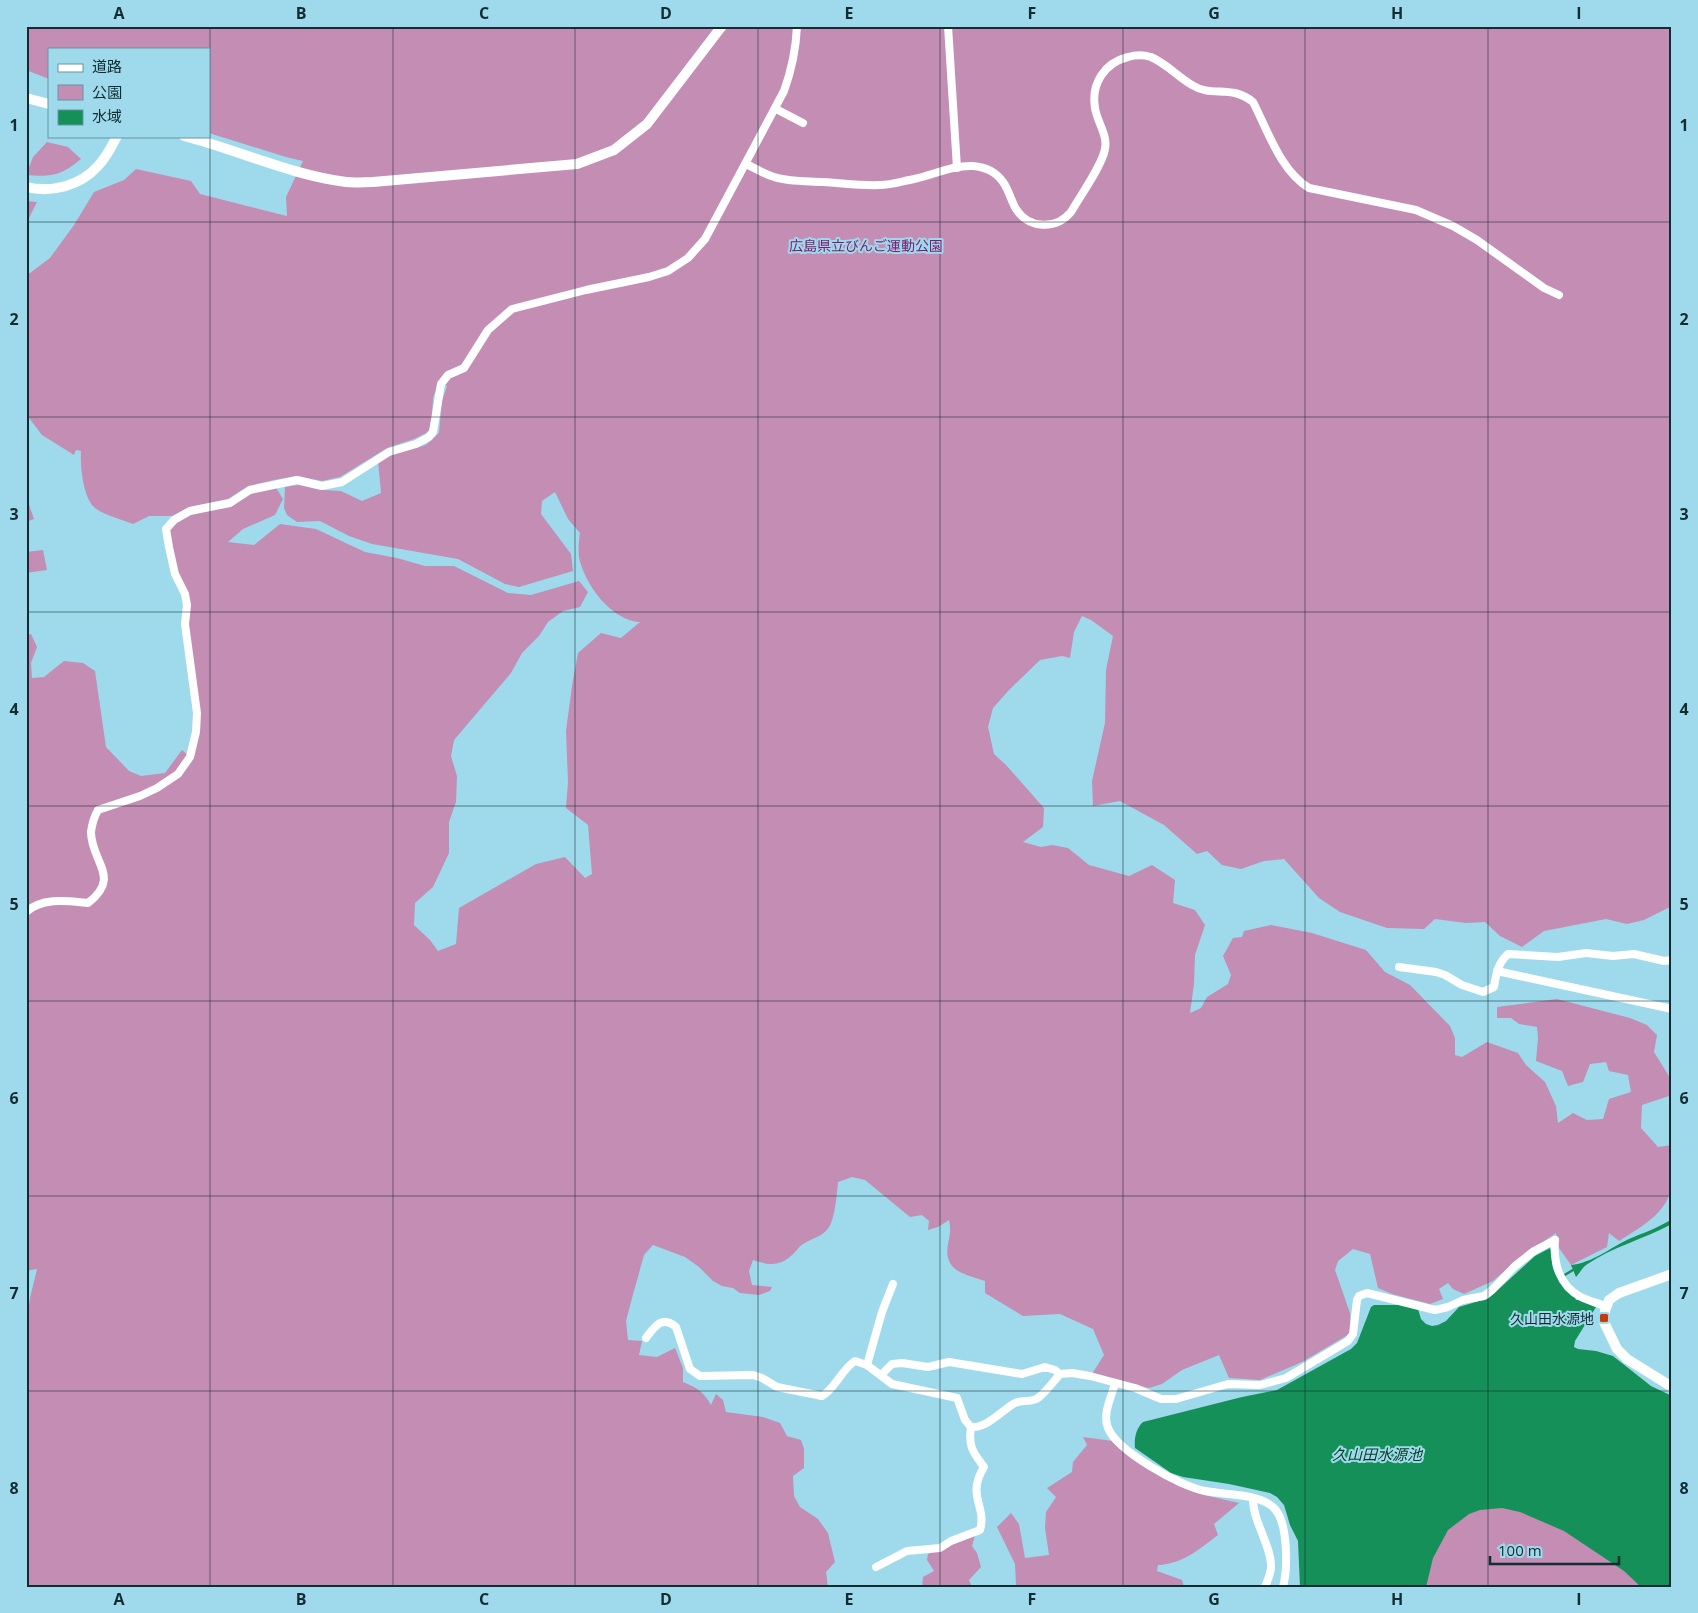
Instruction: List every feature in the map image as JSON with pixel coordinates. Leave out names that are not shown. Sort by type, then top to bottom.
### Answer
[{"type":"street","points":[[192,138],[305,174],[348,182],[373,182],[577,164],[614,150],[647,124],[722,26]]},
{"type":"street","points":[[26,912],[34,905],[58,900],[88,903],[96,897],[104,886],[105,876],[91,834],[93,821],[98,810],[140,796],[157,788],[178,774],[190,757],[198,713],[184,624],[187,605],[185,594],[175,574],[166,529],[174,520],[190,511],[230,503],[250,490],[297,480],[322,486],[342,482],[389,452],[416,444],[429,437],[433,432],[441,384],[448,375],[464,368],[488,330],[512,309],[586,290],[649,277],[668,271],[688,258],[705,239],[776,109],[792,70],[797,26]]},
{"type":"street","points":[[948,26],[957,168]]},
{"type":"street","points":[[746,164],[773,177],[792,180],[881,185],[916,179],[957,168],[982,167],[993,172],[1003,182],[1016,209],[1023,217],[1032,223],[1044,226],[1055,224],[1066,218],[1071,212],[1102,159],[1106,140],[1094,108],[1096,84],[1102,73],[1111,64],[1121,59],[1135,55],[1149,56],[1165,65],[1192,86],[1214,91],[1236,92],[1253,102],[1284,164],[1300,182],[1309,188],[1416,210],[1453,226],[1478,240],[1544,288],[1559,295]]},
{"type":"street","points":[[26,98],[48,104]]},
{"type":"street","points":[[776,109],[804,123]]},
{"type":"street","points":[[26,187],[40,191],[54,190],[72,184],[89,175],[99,165],[117,138]]},
{"type":"street","points":[[1399,967],[1436,972],[1446,975],[1462,985],[1483,992],[1494,987],[1496,971],[1501,960],[1508,954],[1558,957],[1586,953],[1613,956],[1634,954],[1664,961],[1672,960]]},
{"type":"street","points":[[1496,971],[1672,1008]]},
{"type":"street","points":[[881,1374],[892,1364],[902,1363],[928,1367],[949,1362],[1022,1374],[1045,1367],[1055,1370],[1060,1374],[1090,1376],[1135,1388],[1161,1399],[1176,1399],[1228,1384],[1260,1385],[1277,1382],[1348,1341],[1353,1334],[1359,1296],[1367,1293],[1435,1310],[1448,1307],[1463,1300],[1484,1296],[1534,1250],[1555,1240],[1556,1268],[1565,1284],[1578,1296],[1603,1305]]},
{"type":"street","points":[[1603,1305],[1619,1294],[1672,1274]]},
{"type":"street","points":[[867,1366],[882,1312],[893,1284]]},
{"type":"street","points":[[1603,1305],[1604,1322],[1617,1349],[1627,1359],[1672,1387]]},
{"type":"street","points":[[646,1338],[655,1325],[665,1321],[671,1322],[676,1327],[690,1369],[695,1374],[700,1376],[752,1375],[762,1378],[777,1387],[822,1396],[829,1392],[848,1366],[854,1361],[881,1374],[892,1384],[957,1398],[965,1420],[971,1427]]},
{"type":"street","points":[[971,1427],[976,1427],[1002,1414],[1017,1402],[1033,1401],[1039,1398],[1060,1374]]},
{"type":"street","points":[[1115,1383],[1106,1416],[1108,1427],[1114,1437],[1135,1456],[1180,1482],[1202,1491],[1253,1498],[1267,1502],[1274,1509],[1280,1518],[1284,1540],[1286,1573],[1283,1587]]},
{"type":"street","points":[[876,1567],[906,1551],[940,1548],[951,1541],[980,1530],[982,1522],[975,1489],[978,1476],[984,1467],[971,1449],[969,1439],[971,1427]]},
{"type":"street","points":[[1253,1498],[1253,1507],[1268,1551],[1271,1567],[1265,1587]]},
{"type":"green space","name":"広島県立びんご運動公園","points":[[26,26],[1672,26],[1672,94],[1670,95],[1672,101],[1672,906],[1644,920],[1627,924],[1606,919],[1544,931],[1522,947],[1500,936],[1485,922],[1466,923],[1435,919],[1424,929],[1387,928],[1340,912],[1319,898],[1284,859],[1264,861],[1241,869],[1222,865],[1207,851],[1197,854],[1164,825],[1120,801],[1093,806],[1092,781],[1105,723],[1106,670],[1113,636],[1091,620],[1082,616],[1074,632],[1070,658],[1062,656],[1040,660],[993,708],[988,727],[994,754],[1044,808],[1043,827],[1023,842],[1041,847],[1052,845],[1068,848],[1089,865],[1129,876],[1152,865],[1175,880],[1173,903],[1195,910],[1205,925],[1195,955],[1190,1013],[1201,1008],[1207,997],[1228,984],[1231,975],[1223,956],[1233,938],[1242,937],[1244,931],[1271,925],[1312,933],[1366,950],[1385,972],[1410,985],[1450,1026],[1455,1038],[1455,1055],[1462,1057],[1487,1042],[1518,1053],[1526,1065],[1545,1082],[1556,1106],[1558,1123],[1573,1113],[1587,1120],[1603,1119],[1609,1099],[1631,1092],[1628,1075],[1609,1071],[1606,1062],[1590,1064],[1583,1082],[1568,1086],[1562,1071],[1536,1061],[1537,1027],[1519,1024],[1511,1018],[1497,1018],[1497,1007],[1557,999],[1630,1018],[1647,1025],[1657,1035],[1654,1052],[1672,1081],[1672,1095],[1642,1105],[1641,1128],[1658,1147],[1672,1145],[1672,1185],[1665,1204],[1652,1218],[1619,1241],[1609,1233],[1607,1247],[1571,1265],[1559,1248],[1556,1233],[1517,1260],[1493,1281],[1464,1294],[1453,1289],[1448,1283],[1439,1289],[1443,1299],[1430,1304],[1392,1294],[1378,1288],[1370,1254],[1353,1249],[1338,1261],[1335,1270],[1350,1313],[1351,1333],[1302,1362],[1260,1380],[1229,1378],[1219,1355],[1182,1370],[1162,1384],[1149,1388],[1092,1374],[1104,1355],[1093,1329],[1060,1314],[1023,1316],[985,1293],[985,1281],[957,1270],[949,1260],[947,1253],[950,1232],[949,1220],[938,1227],[928,1230],[929,1221],[922,1215],[910,1217],[865,1180],[852,1177],[838,1182],[833,1218],[824,1233],[806,1242],[783,1262],[769,1264],[753,1260],[749,1271],[752,1285],[772,1287],[770,1291],[759,1295],[740,1293],[733,1288],[722,1286],[713,1281],[699,1267],[685,1257],[653,1245],[644,1255],[626,1321],[628,1340],[642,1341],[639,1355],[657,1357],[675,1348],[683,1368],[683,1382],[699,1390],[711,1405],[716,1394],[723,1400],[726,1412],[763,1417],[780,1423],[787,1436],[801,1440],[804,1449],[804,1468],[793,1476],[794,1496],[800,1507],[818,1519],[828,1533],[835,1562],[826,1572],[828,1587],[26,1587],[26,1326],[37,1269],[26,1271],[26,915],[35,907],[58,902],[89,905],[106,887],[93,834],[99,811],[179,775],[198,732],[186,624],[189,605],[177,573],[168,529],[176,521],[191,513],[251,492],[275,486],[283,499],[275,515],[243,529],[228,542],[254,545],[280,524],[316,529],[365,552],[425,566],[454,566],[508,593],[531,595],[579,581],[588,592],[580,607],[563,611],[548,622],[539,636],[522,653],[511,673],[454,740],[451,756],[457,776],[456,802],[449,822],[449,853],[433,887],[415,903],[414,925],[430,940],[438,951],[456,944],[459,908],[536,864],[565,857],[585,878],[592,874],[588,825],[566,808],[568,782],[566,731],[578,653],[601,633],[621,638],[640,622],[629,620],[609,608],[593,589],[579,557],[580,533],[568,519],[555,492],[542,501],[541,514],[571,554],[573,571],[519,587],[505,584],[458,559],[372,544],[349,536],[320,521],[297,522],[287,515],[284,508],[285,487],[299,485],[322,490],[341,491],[362,501],[381,493],[378,461],[391,455],[426,445],[439,433],[442,401],[447,386],[439,380],[433,398],[429,430],[426,433],[387,448],[340,477],[322,481],[297,476],[274,480],[248,486],[228,499],[189,507],[172,516],[149,516],[133,524],[97,510],[87,496],[81,465],[81,451],[76,450],[74,455],[42,435],[26,414],[26,272],[30,273],[50,258],[74,225],[94,192],[124,180],[136,169],[191,181],[200,194],[287,216],[286,197],[303,161],[210,133],[210,48],[48,48],[48,79],[26,70]]},
{"type":"green space","points":[[47,142],[68,147],[81,159],[67,169],[55,174],[43,176],[26,175],[33,157]]},
{"type":"green space","points":[[26,201],[37,202],[26,224]]},
{"type":"green space","points":[[26,496],[34,519],[26,522]]},
{"type":"green space","points":[[43,550],[47,570],[26,573],[26,552]]},
{"type":"green space","points":[[31,634],[37,647],[31,663],[32,678],[44,677],[64,661],[83,663],[95,671],[106,747],[129,771],[141,776],[165,773],[182,750],[189,756],[177,773],[156,786],[97,809],[91,821],[102,886],[88,902],[26,907],[26,635]]},
{"type":"green space","points":[[1083,1437],[1113,1441],[1178,1486],[1204,1495],[1239,1503],[1214,1524],[1218,1535],[1183,1559],[1158,1565],[1157,1571],[1182,1580],[1184,1587],[998,1587],[1016,1585],[1015,1564],[997,1527],[1011,1513],[1019,1524],[1025,1558],[1049,1555],[1045,1528],[1046,1512],[1056,1497],[1047,1488],[1072,1472],[1073,1462],[1087,1445]]},
{"type":"green space","points":[[1462,1506],[1531,1506],[1648,1587],[1417,1587],[1436,1542]]},
{"type":"green space","points":[[975,1535],[972,1546],[977,1553],[981,1567],[969,1580],[972,1587],[922,1587],[923,1577],[934,1571],[927,1560],[928,1554]]},
{"type":"water","points":[[1672,1219],[1672,1224],[1596,1259],[1585,1266],[1576,1277],[1571,1265],[1594,1258]]},
{"type":"water","name":"久山田水源池","points":[[1550,1248],[1552,1265],[1558,1277],[1572,1292],[1576,1300],[1582,1300],[1596,1307],[1575,1341],[1574,1347],[1613,1356],[1651,1386],[1672,1396],[1672,1587],[1641,1587],[1624,1571],[1564,1531],[1520,1512],[1502,1508],[1480,1510],[1469,1514],[1448,1530],[1433,1558],[1426,1587],[1300,1587],[1298,1541],[1290,1525],[1284,1505],[1277,1497],[1270,1493],[1183,1477],[1171,1473],[1135,1448],[1136,1434],[1143,1422],[1277,1390],[1351,1349],[1357,1343],[1371,1307],[1374,1305],[1406,1305],[1418,1309],[1421,1319],[1426,1324],[1438,1325],[1446,1321],[1459,1307],[1489,1298],[1535,1256]]},
{"type":"waterway","points":[[1563,1276],[1573,1270]]},
{"type":"place","name":"久山田水源地","points":[[1604,1318]]}]
